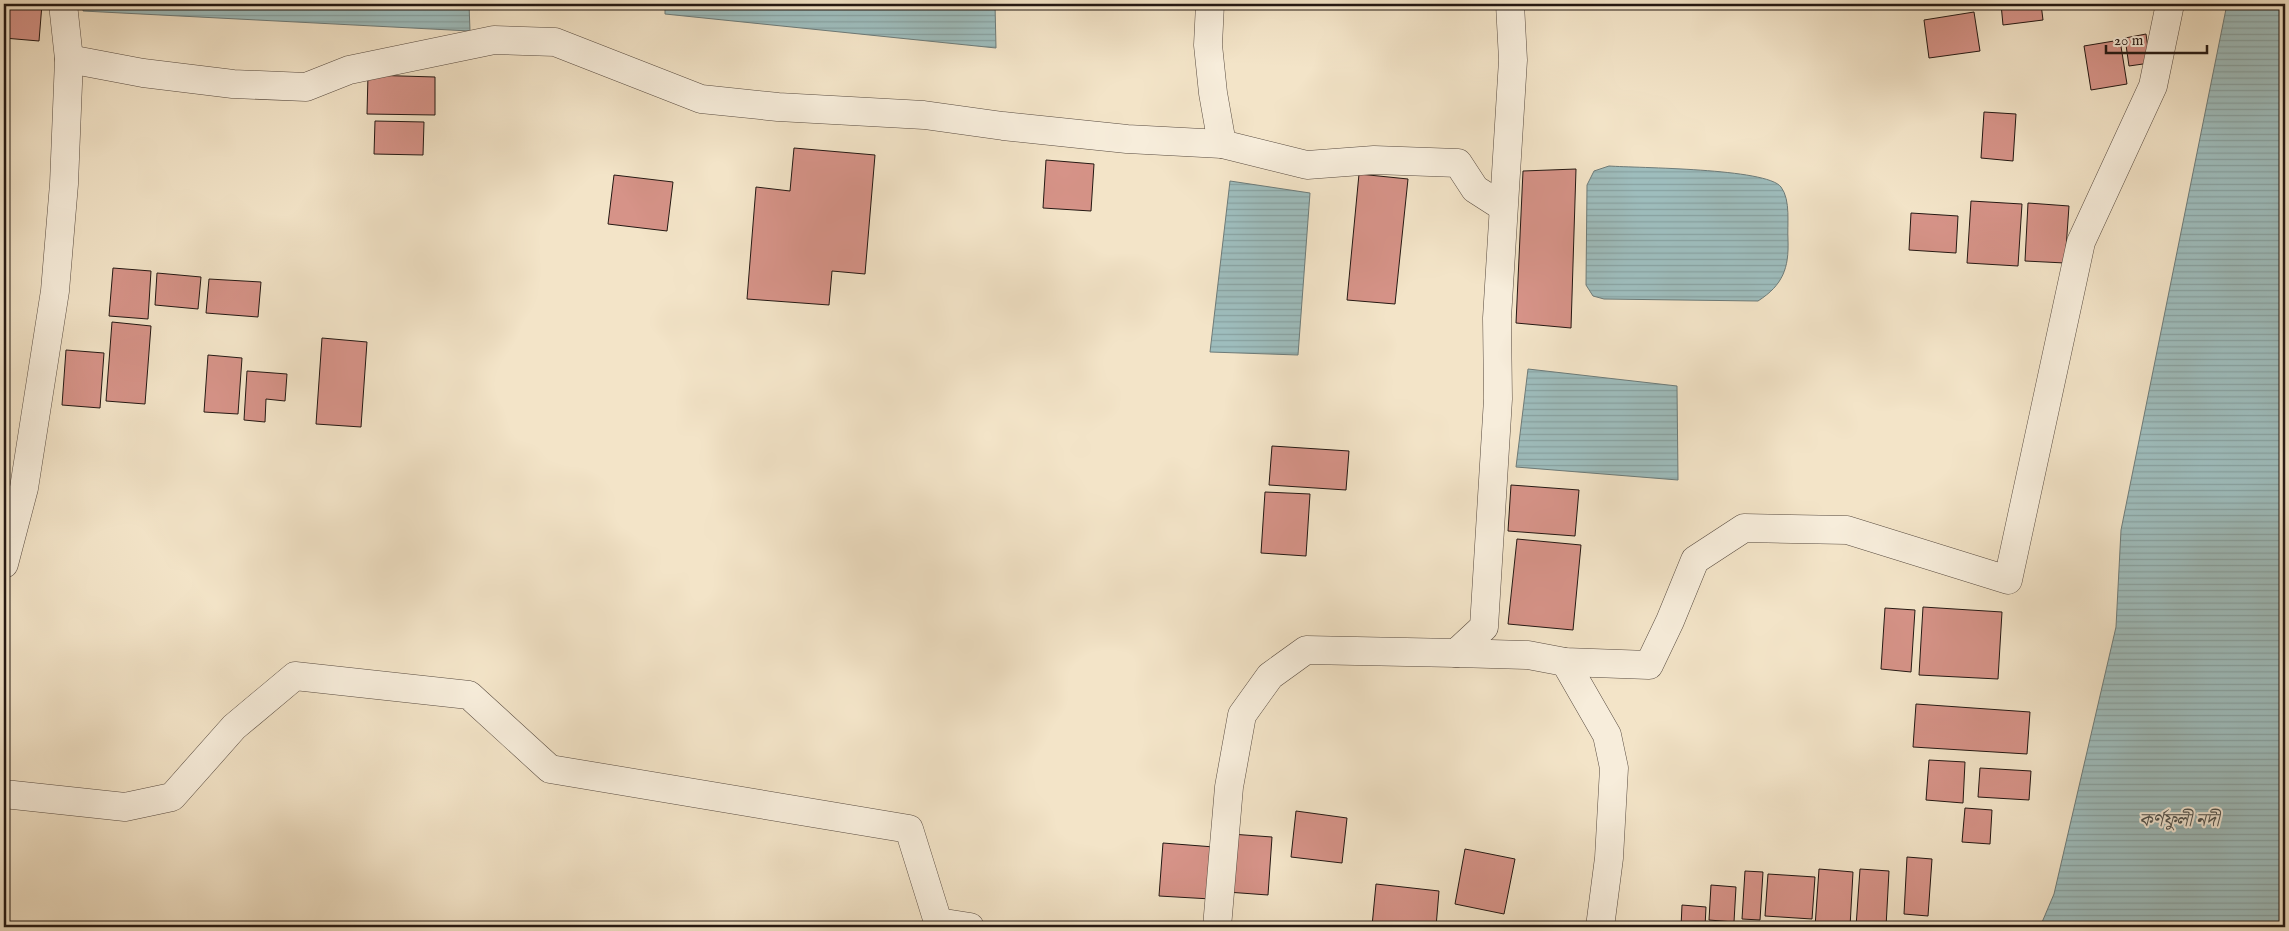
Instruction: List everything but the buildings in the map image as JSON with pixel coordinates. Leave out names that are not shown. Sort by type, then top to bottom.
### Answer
[{"type":"street","points":[[4,564],[24,488],[55,292],[64,184],[69,59],[63,4]]},
{"type":"street","points":[[1210,4],[1208,45],[1212,93],[1222,144]]},
{"type":"street","points":[[1456,653],[1484,627],[1498,399],[1497,318],[1514,60],[1510,4]]},
{"type":"street","points":[[1216,927],[1229,786],[1242,715],[1270,676],[1306,650],[1528,655],[1565,662],[1650,665],[1695,560],[1744,528],[1847,530],[2008,580],[2081,242],[2153,86],[2170,4]]},
{"type":"street","points":[[69,59],[143,73],[233,84],[306,87],[349,70],[494,40],[555,42],[700,99],[778,107],[924,115],[1003,126],[1127,139],[1222,144],[1307,165],[1374,160],[1458,163],[1475,188],[1503,207]]},
{"type":"street","points":[[1565,662],[1607,735],[1614,768],[1609,858],[1600,927]]},
{"type":"street","points":[[4,794],[126,807],[172,797],[234,727],[295,676],[468,695],[550,769],[909,829],[936,925],[970,927]]},
{"type":"water","points":[[84,4],[469,4],[470,31],[83,11]]},
{"type":"water","points":[[665,4],[995,4],[996,48],[665,14]]},
{"type":"water","name":"কর্ণফুলী নদী","points":[[2227,4],[2285,4],[2285,927],[2040,927],[2054,894],[2116,627],[2121,530]]},
{"type":"water","points":[[1609,166],[1728,173],[1771,181],[1781,187],[1786,199],[1788,213],[1788,250],[1786,267],[1779,282],[1767,295],[1758,301],[1604,299],[1593,296],[1586,285],[1587,185],[1594,171]]},
{"type":"water","points":[[1230,181],[1310,193],[1298,355],[1210,352]]},
{"type":"water","points":[[1528,369],[1677,386],[1678,480],[1516,467]]}]
